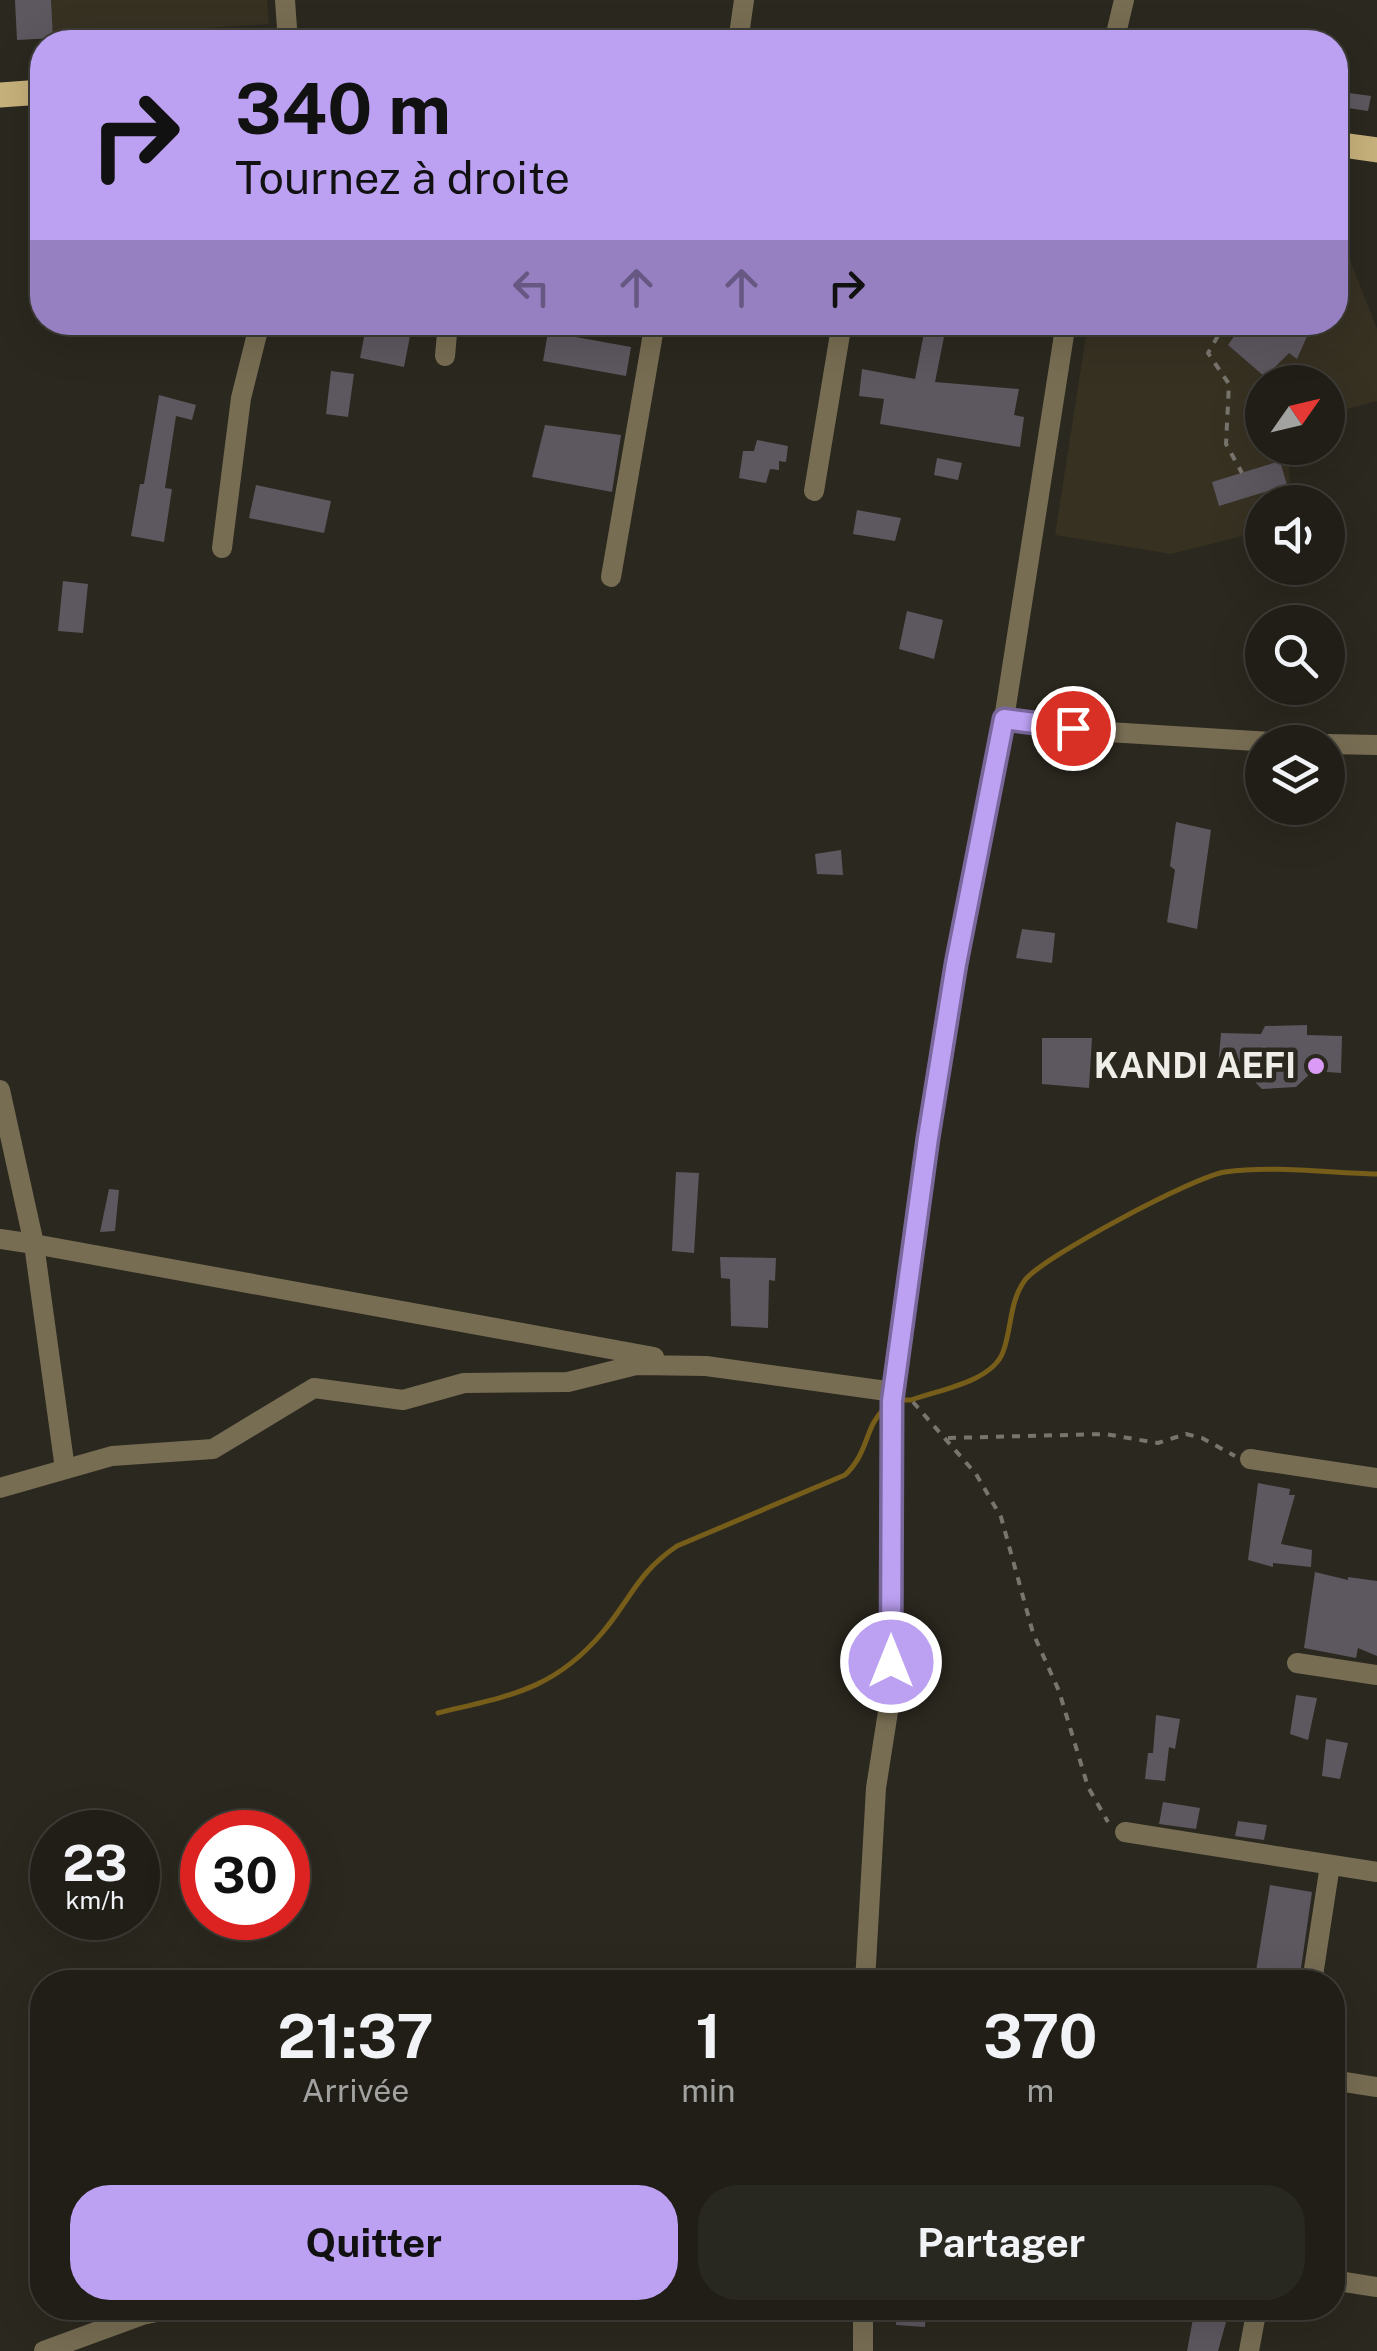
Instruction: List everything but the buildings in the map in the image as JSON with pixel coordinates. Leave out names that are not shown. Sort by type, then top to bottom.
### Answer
[{"type":"main road","points":[[0,95],[30,93]]},
{"type":"main road","points":[[1348,146],[1377,150]]},
{"type":"street","points":[[285,0],[287,30]]},
{"type":"street","points":[[740,30],[744,0]]},
{"type":"street","points":[[1117,30],[1124,0]]},
{"type":"street","points":[[222,548],[241,398],[257,335]]},
{"type":"street","points":[[444,356],[446,335]]},
{"type":"street","points":[[610,577],[652,335]]},
{"type":"street","points":[[814,491],[840,335]]},
{"type":"street","points":[[865,1970],[876,1788],[890,1699],[894,1388],[956,964],[1004,719],[1064,335]]},
{"type":"street","points":[[1004,719],[1108,732],[1245,740]]},
{"type":"street","points":[[1345,744],[1377,745]]},
{"type":"street","points":[[0,1090],[34,1244],[66,1469]]},
{"type":"street","points":[[0,1238],[706,1366],[894,1388]]},
{"type":"street","points":[[0,1488],[112,1456],[214,1450],[314,1388],[403,1400],[464,1384],[568,1382],[636,1365],[706,1366]]},
{"type":"street","points":[[1250,1459],[1377,1478]]},
{"type":"street","points":[[1297,1663],[1377,1675]]},
{"type":"street","points":[[1125,1832],[1377,1872]]},
{"type":"street","points":[[1314,1970],[1330,1865]]},
{"type":"street","points":[[1345,2082],[1377,2087]]},
{"type":"street","points":[[1345,2282],[1377,2287]]},
{"type":"street","points":[[44,2351],[128,2320]]},
{"type":"street","points":[[863,2320],[863,2351]]},
{"type":"street","points":[[1249,2351],[1255,2320]]},
{"type":"path","points":[[1218,335],[1208,353],[1229,384],[1226,444],[1242,472]]},
{"type":"path","points":[[894,1388],[948,1438],[976,1474],[1001,1517],[1033,1633],[1060,1691],[1088,1787],[1107,1822],[1125,1832]]},
{"type":"path","points":[[948,1438],[1105,1434],[1158,1444],[1186,1434],[1202,1438],[1224,1453],[1250,1459]]},
{"type":"shaded area","points":[[15,0],[267,0],[269,24],[174,30],[30,30],[30,39],[17,40]]},
{"type":"shaded area","points":[[1348,255],[1377,329],[1377,401],[1345,409],[1345,365],[1245,365],[1245,465],[1289,465],[1290,485],[1245,485],[1245,535],[1171,554],[1055,535],[1086,335],[1348,335]]},
{"type":"waterway","points":[[898,1400],[949,1388],[988,1371],[1003,1352],[1016,1297],[1025,1280],[1088,1237],[1184,1187],[1225,1172],[1243,1170],[1377,1174]]},
{"type":"waterway","points":[[438,1713],[528,1688],[565,1668],[602,1633],[652,1566],[677,1546],[845,1475],[885,1408]]},
{"type":"place","name":"KANDI AEFI","points":[[1316,1066]]},
{"type":"route","points":[[891,1662],[892,1401],[956,964],[1004,719],[1073,728]]}]
